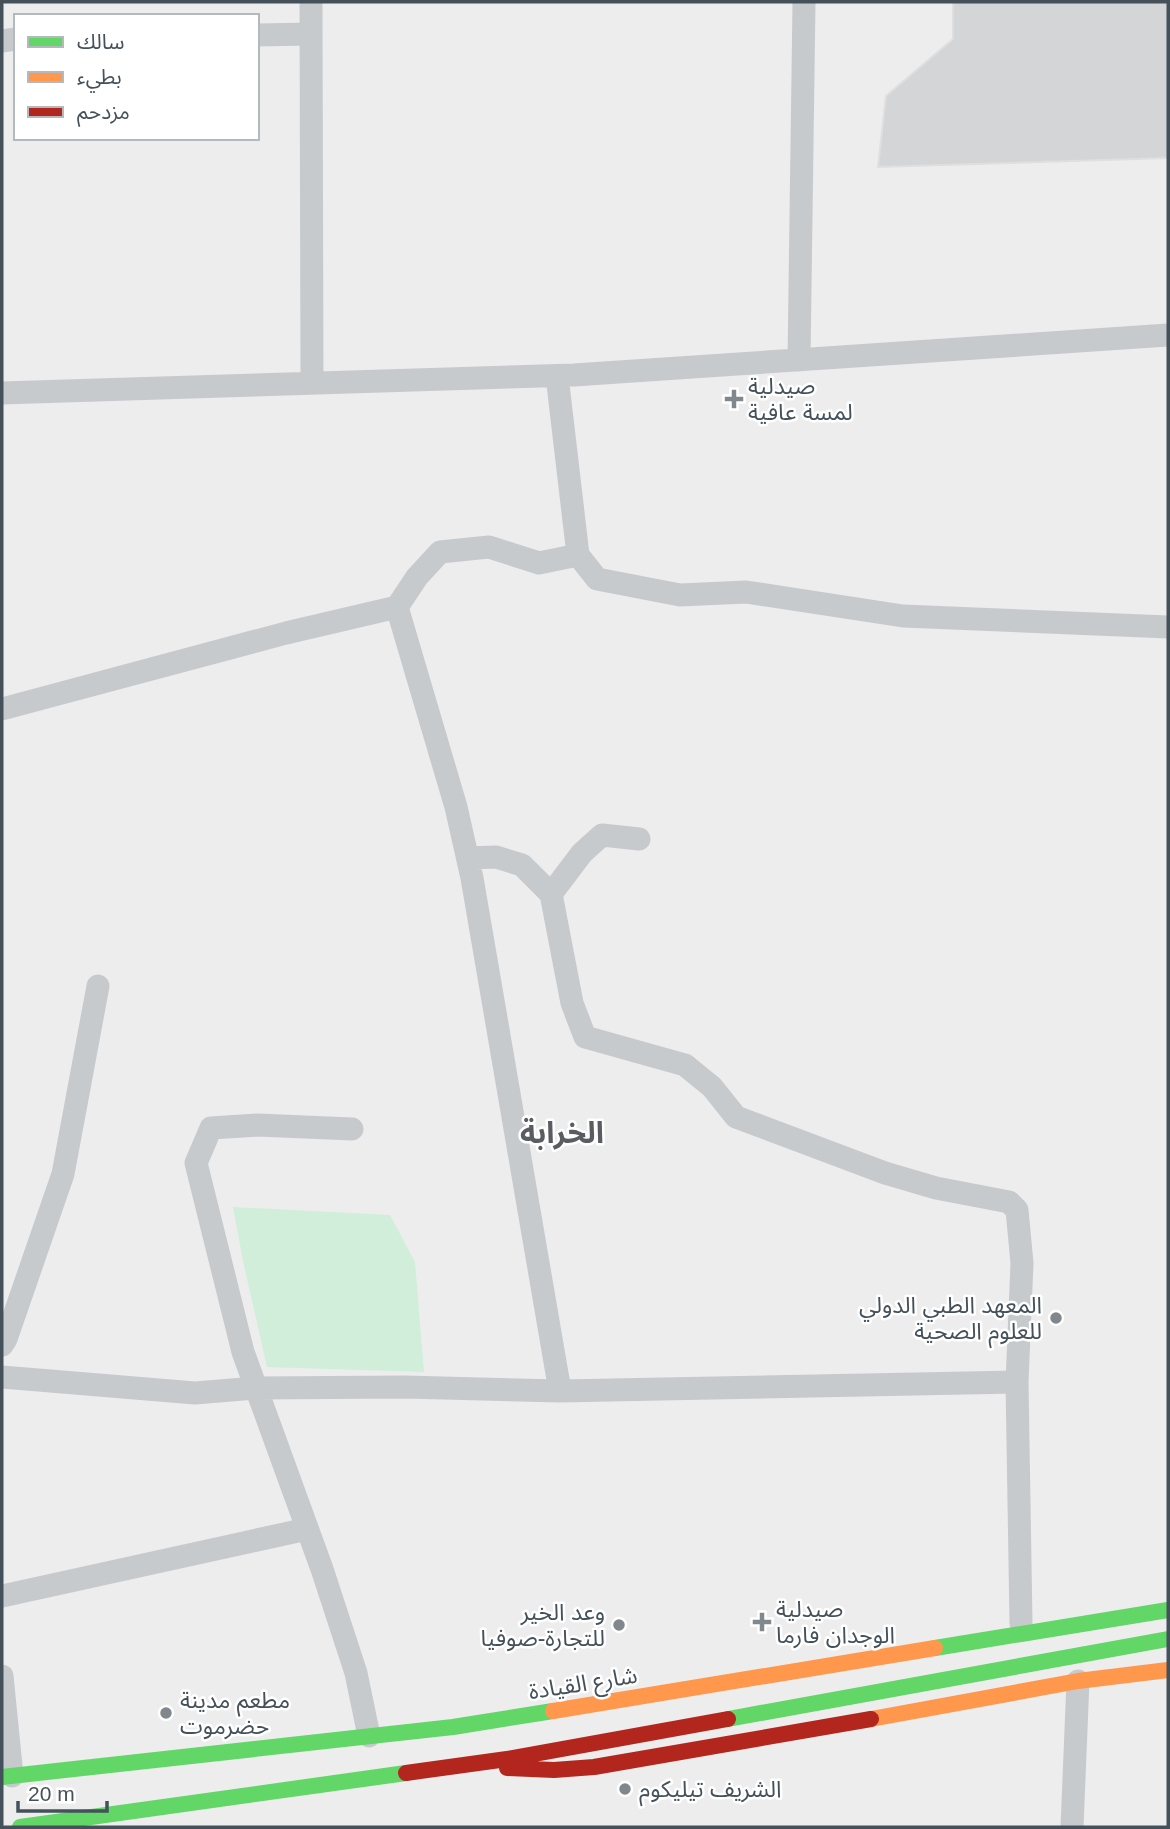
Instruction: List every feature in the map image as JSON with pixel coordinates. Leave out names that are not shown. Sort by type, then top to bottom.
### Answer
[{"type":"main road","points":[[1022,1628],[1168,1598]]},
{"type":"main road","name":"شارع القيادة","points":[[7,1777],[453,1727],[1022,1628],[1168,1610]]},
{"type":"main road","points":[[20,1827],[507,1759],[1168,1639]]},
{"type":"main road","points":[[462,1764],[554,1770],[594,1767],[738,1744],[1078,1681],[1168,1670]]},
{"type":"street","points":[[311,2],[312,383]]},
{"type":"street","points":[[799,360],[804,2]]},
{"type":"street","points":[[259,35],[311,34]]},
{"type":"street","points":[[2,393],[557,376],[1168,335]]},
{"type":"street","points":[[557,376],[578,555],[597,579],[680,595],[746,592],[903,616],[1168,627]]},
{"type":"street","points":[[2,709],[286,633],[397,607],[417,578],[440,552],[489,547],[539,563],[578,555]]},
{"type":"street","points":[[397,607],[456,807],[468,858],[560,1391]]},
{"type":"street","points":[[551,894],[582,853],[602,835],[639,839]]},
{"type":"street","points":[[468,858],[496,857],[522,865],[551,894],[572,1003],[585,1037],[685,1065],[712,1087],[736,1117],[884,1173],[936,1188],[1009,1202],[1017,1210],[1022,1263],[1017,1382],[1022,1628]]},
{"type":"street","points":[[2,1345],[63,1174],[98,986]]},
{"type":"street","points":[[352,1129],[258,1125],[211,1128],[196,1163],[243,1352],[355,1673],[369,1736]]},
{"type":"street","points":[[2,1377],[195,1393],[256,1388],[405,1387],[560,1391],[1017,1382]]},
{"type":"street","points":[[2,1596],[307,1530]]},
{"type":"street","points":[[2,1676],[7,1777]]},
{"type":"street","points":[[1072,1827],[1078,1681]]},
{"type":"green space","points":[[233,1207],[390,1215],[415,1262],[424,1372],[267,1367]]},
{"type":"building","points":[[953,2],[1168,2],[1168,158],[878,167],[886,96],[953,39]]},
{"type":"traffic: fast","points":[[935,1648],[1168,1610]]},
{"type":"traffic: fast","points":[[728,1719],[1168,1639]]},
{"type":"traffic: fast","points":[[2,1777],[453,1727],[553,1711]]},
{"type":"traffic: fast","points":[[20,1827],[406,1773]]},
{"type":"traffic: slow","points":[[553,1711],[935,1648]]},
{"type":"traffic: slow","points":[[871,1719],[1078,1681],[1168,1670]]},
{"type":"traffic: jam","points":[[406,1773],[507,1759],[728,1719]]},
{"type":"traffic: jam","points":[[507,1768],[554,1770],[594,1767],[871,1719]]},
{"type":"place","name":"صيدلية لمسة عافية","points":[[734,399]]},
{"type":"place","name":"المعهد الطبي الدولي للعلوم الصحية","points":[[1056,1318]]},
{"type":"place","name":"صيدلية الوجدان فارما","points":[[762,1622]]},
{"type":"place","name":"وعد الخير للتجارة-صوفيا","points":[[619,1625]]},
{"type":"place","name":"مطعم مدينة حضرموت","points":[[166,1713]]},
{"type":"place","name":"الشريف تيليكوم","points":[[625,1789]]},
{"type":"district","name":"الخرابة","points":[[562,1132]]}]
